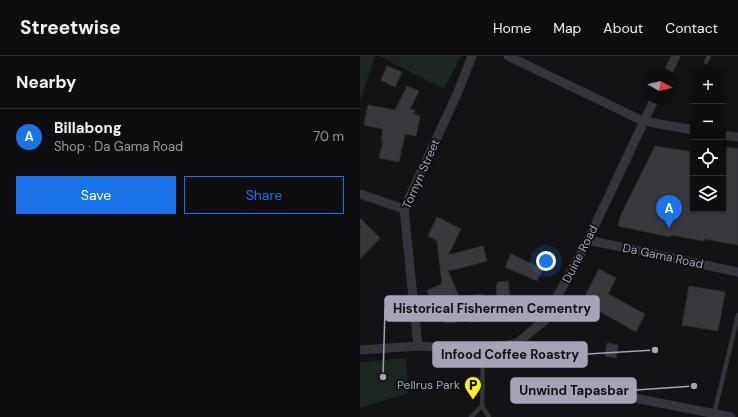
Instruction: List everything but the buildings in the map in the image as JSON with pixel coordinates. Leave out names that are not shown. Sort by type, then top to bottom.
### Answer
[{"type":"street","name":"Tornyn Street","points":[[418,346],[404,209],[457,94],[472,56]]},
{"type":"street","points":[[508,56],[643,121],[690,129]]},
{"type":"street","points":[[670,68],[676,56]]},
{"type":"street","name":"Duine Road","points":[[360,350],[418,346],[483,350],[517,343],[544,321],[588,240],[652,104]]},
{"type":"street","points":[[726,136],[738,138]]},
{"type":"street","points":[[360,194],[404,209]]},
{"type":"street","name":"Da Gama Road","points":[[588,240],[738,272]]},
{"type":"street","points":[[573,386],[731,417]]},
{"type":"lane","points":[[706,62],[709,56]]},
{"type":"lane","points":[[714,414],[738,314]]},
{"type":"lane","points":[[483,350],[482,406],[489,417]]},
{"type":"lane","points":[[471,417],[482,406]]},
{"type":"shaded area","points":[[360,56],[375,56],[360,101]]},
{"type":"shaded area","points":[[379,56],[461,56],[444,89]]},
{"type":"shaded area","points":[[406,358],[408,393],[360,408],[360,362]]},
{"type":"place","name":"Billabong","points":[[669,228]]},
{"type":"place","name":"Infood Coffee Roastry","points":[[655,350]]},
{"type":"place","name":"Historical Fishermen Cementry","points":[[383,377]]},
{"type":"place","name":"Unwind Tapasbar","points":[[694,386]]},
{"type":"place","name":"Pellrus Park","points":[[473,400]]}]
